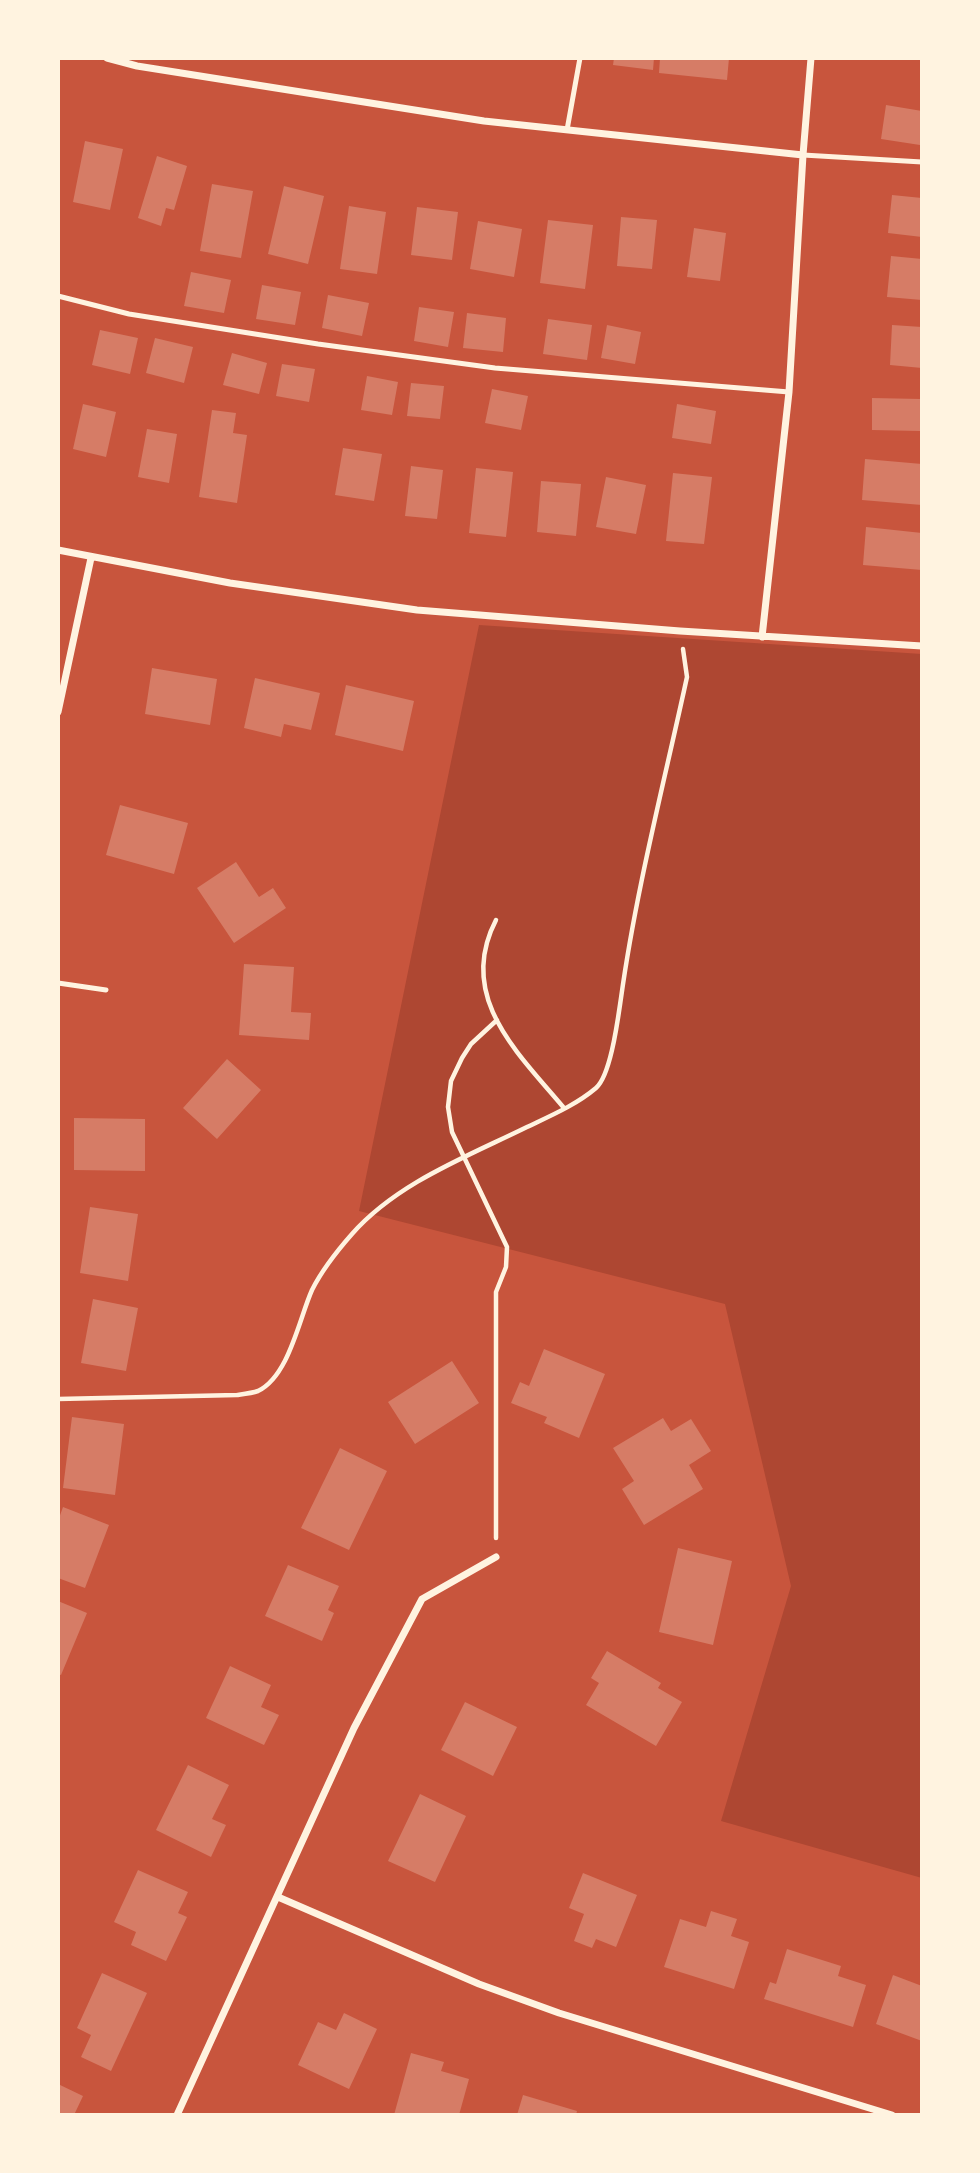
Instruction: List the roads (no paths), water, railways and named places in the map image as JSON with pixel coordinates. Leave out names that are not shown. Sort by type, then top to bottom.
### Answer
[{"type":"street","points":[[107,58],[136,66],[430,113],[803,155]]},
{"type":"street","points":[[762,637],[789,392],[811,58]]},
{"type":"street","points":[[58,551],[230,583],[416,610],[762,637],[922,646]]},
{"type":"street","points":[[58,712],[91,558]]},
{"type":"street","points":[[177,2115],[354,1728],[422,1599],[496,1557]]},
{"type":"street","points":[[278,1897],[479,1984],[559,2013],[892,2115]]},
{"type":"lane","points":[[567,130],[580,58]]},
{"type":"lane","points":[[803,155],[922,162]]},
{"type":"lane","points":[[58,296],[142,316],[481,367],[789,392]]},
{"type":"lane","points":[[58,983],[106,990]]}]
